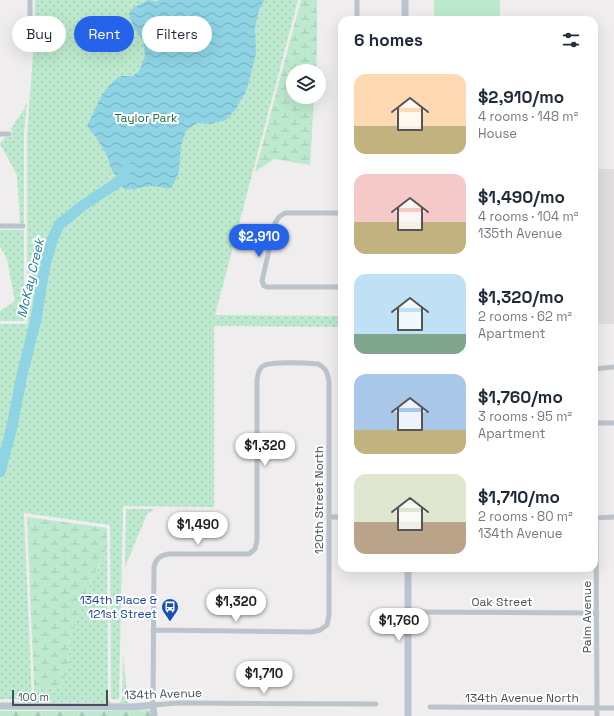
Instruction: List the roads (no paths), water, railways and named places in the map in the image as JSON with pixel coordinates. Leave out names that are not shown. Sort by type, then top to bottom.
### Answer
[{"type":"street","points":[[30,0],[30,16]]},
{"type":"street","points":[[357,0],[357,16]]},
{"type":"street","points":[[405,0],[405,16]]},
{"type":"street","points":[[0,134],[8,134]]},
{"type":"street","points":[[338,213],[285,214],[278,217],[275,223],[262,281],[264,286],[267,287],[338,287]]},
{"type":"street","points":[[0,226],[23,226]]},
{"type":"street","name":"120th Street North","points":[[271,363],[318,364],[323,366],[327,372],[329,380],[330,516],[330,615],[327,626],[312,632],[153,630],[154,568],[156,560],[162,555],[249,554],[255,549],[257,540],[257,380],[258,371],[263,366],[271,363]]},
{"type":"street","points":[[598,369],[614,367]]},
{"type":"street","points":[[598,422],[614,423]]},
{"type":"street","points":[[330,516],[338,517]]},
{"type":"street","points":[[598,518],[614,517]]},
{"type":"street","points":[[408,572],[408,716]]},
{"type":"street","name":"Palm Avenue","points":[[596,572],[597,716]]},
{"type":"street","name":"Oak Street","points":[[408,612],[597,613]]},
{"type":"street","points":[[153,630],[154,716]]},
{"type":"street","name":"134th Avenue","points":[[0,706],[135,707],[178,704],[376,704]]},
{"type":"street","name":"134th Avenue North","points":[[430,707],[614,708]]},
{"type":"water","points":[[148,0],[157,2],[159,0],[264,0],[259,10],[255,27],[256,53],[247,89],[236,109],[226,120],[210,124],[197,123],[186,131],[181,146],[179,172],[171,188],[148,186],[135,189],[123,188],[120,181],[112,171],[107,155],[87,126],[100,99],[108,87],[120,76],[133,76],[139,71],[145,56],[144,52],[212,52],[212,16],[142,16],[142,40],[134,28],[134,16],[130,16],[129,14],[133,8]]},
{"type":"waterway","name":"McKay Creek","points":[[0,472],[12,427],[22,375],[36,319],[45,265],[53,238],[59,225],[82,206],[120,181],[127,168]]},
{"type":"place","name":"134th Place & 121st Street","points":[[170,622]]},
{"type":"park label","name":"Taylor Park","points":[[146,118]]}]
